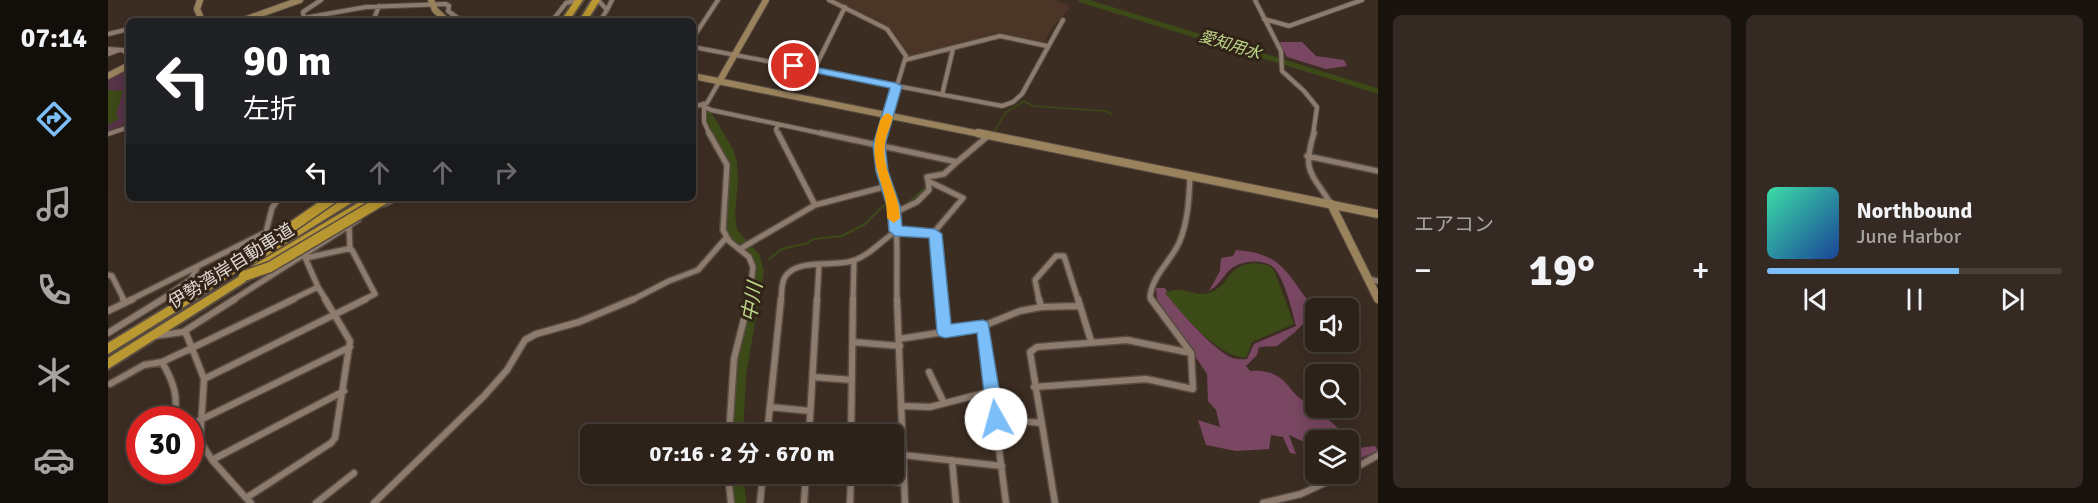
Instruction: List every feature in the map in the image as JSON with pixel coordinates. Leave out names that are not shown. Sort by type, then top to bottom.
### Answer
[{"type":"highway","points":[[568,18],[578,0]]},
{"type":"highway","points":[[573,18],[585,0]]},
{"type":"highway","points":[[586,18],[597,0]]},
{"type":"highway","points":[[200,291],[329,201]]},
{"type":"highway","points":[[108,340],[338,201]]},
{"type":"highway","name":"伊勢湾岸自動車道","points":[[108,349],[348,201]]},
{"type":"highway","points":[[108,363],[366,201]]},
{"type":"highway","name":"伊勢湾岸自動車道","points":[[108,363],[366,201]]},
{"type":"highway","points":[[244,276],[270,267],[381,201]]},
{"type":"street","points":[[200,0],[197,9],[201,18]]},
{"type":"street","points":[[249,18],[300,0]]},
{"type":"street","points":[[321,0],[303,12],[304,18],[379,6],[431,2],[448,4],[448,12],[457,18]]},
{"type":"street","points":[[554,18],[567,2],[578,0]]},
{"type":"street","points":[[597,0],[607,10]]},
{"type":"street","points":[[602,18],[612,0]]},
{"type":"street","points":[[696,33],[718,0]]},
{"type":"street","points":[[730,424],[736,347],[743,328],[753,268],[748,255],[726,238],[722,222],[728,192],[728,170],[724,156],[704,123],[702,113],[703,106],[709,101],[766,0]]},
{"type":"street","points":[[829,0],[891,33],[906,56],[879,145],[882,171],[894,213],[902,424]]},
{"type":"street","points":[[1255,0],[1281,51],[1282,71],[1304,91],[1317,107],[1314,133],[1307,156],[1308,168],[1331,204],[1378,300]]},
{"type":"street","points":[[1264,19],[1289,26],[1362,0]]},
{"type":"street","points":[[431,2],[444,18]]},
{"type":"street","points":[[374,18],[379,6]]},
{"type":"street","points":[[814,70],[845,7]]},
{"type":"street","points":[[696,47],[1008,106],[1022,97],[1053,29],[1063,20]]},
{"type":"street","points":[[108,34],[126,30]]},
{"type":"street","points":[[905,60],[1000,36],[1047,46]]},
{"type":"street","points":[[108,49],[120,49],[126,54]]},
{"type":"street","points":[[108,54],[120,49]]},
{"type":"street","points":[[942,95],[954,49]]},
{"type":"street","points":[[108,76],[126,67]]},
{"type":"street","points":[[696,77],[1378,214]]},
{"type":"street","points":[[696,107],[703,106],[957,162]]},
{"type":"street","points":[[778,124],[776,130],[815,205]]},
{"type":"street","points":[[108,134],[126,128]]},
{"type":"street","points":[[894,213],[917,202],[930,190],[927,177],[944,174],[988,136]]},
{"type":"street","points":[[1307,156],[1378,171]]},
{"type":"street","points":[[1034,387],[1146,379],[1193,389],[1191,353],[1150,297],[1149,290],[1177,249],[1186,228],[1190,177]]},
{"type":"street","points":[[928,182],[963,198],[935,231],[945,332]]},
{"type":"street","points":[[740,249],[815,205],[888,186]]},
{"type":"street","points":[[108,311],[266,232],[270,227],[270,210],[277,201]]},
{"type":"street","points":[[266,232],[274,232],[315,209],[324,201]]},
{"type":"street","points":[[153,336],[185,331],[391,201]]},
{"type":"street","points":[[204,379],[375,294],[350,249],[349,226]]},
{"type":"street","points":[[768,424],[783,279],[794,269],[854,261],[895,231],[935,234]]},
{"type":"street","points":[[374,503],[484,396],[507,370],[525,340],[536,334],[579,322],[628,304],[669,281],[698,270],[726,238]]},
{"type":"street","points":[[305,257],[350,249]]},
{"type":"street","points":[[1041,308],[1035,280],[1056,256],[1064,256],[1091,341]]},
{"type":"street","points":[[204,447],[212,460],[249,501],[335,438],[344,392],[350,341],[318,287],[305,257]]},
{"type":"street","points":[[851,424],[854,261]]},
{"type":"street","points":[[809,424],[819,265]]},
{"type":"street","points":[[108,333],[183,286],[191,279],[197,267]]},
{"type":"street","points":[[108,275],[112,276],[125,303]]},
{"type":"street","points":[[1368,279],[1378,281]]},
{"type":"street","points":[[110,384],[144,365],[162,362],[318,287]]},
{"type":"street","points":[[853,342],[899,342],[983,326],[1011,315],[1041,308],[1080,306]]},
{"type":"street","points":[[983,326],[1006,503]]},
{"type":"street","points":[[185,331],[204,379],[201,406]]},
{"type":"street","points":[[1055,503],[1029,355],[1032,350],[1037,347],[1091,341],[1137,340],[1191,353]]},
{"type":"street","points":[[204,418],[350,347]]},
{"type":"street","points":[[162,362],[176,387],[177,406]]},
{"type":"street","points":[[929,372],[944,404]]},
{"type":"street","points":[[813,377],[852,380]]},
{"type":"street","points":[[901,406],[930,407],[992,391]]},
{"type":"street","points":[[212,460],[344,392]]},
{"type":"street","points":[[770,407],[810,411]]},
{"type":"street","points":[[996,419],[1042,423]]},
{"type":"street","points":[[904,455],[1002,466]]},
{"type":"street","points":[[1359,466],[1378,455]]},
{"type":"street","points":[[952,460],[956,503]]},
{"type":"street","points":[[316,503],[354,473]]},
{"type":"street","points":[[904,483],[905,503]]},
{"type":"street","points":[[729,484],[731,503]]},
{"type":"street","points":[[760,503],[762,484]]},
{"type":"street","points":[[804,503],[805,484]]},
{"type":"street","points":[[850,503],[851,484]]},
{"type":"street","points":[[1263,503],[1300,494],[1322,484]]},
{"type":"shaded area","points":[[831,0],[1054,0],[1067,4],[1070,8],[1052,28],[1044,43],[997,35],[908,57],[895,34],[888,28]]},
{"type":"shaded area","points":[[1279,42],[1302,42],[1316,56],[1344,60],[1347,66],[1326,69],[1287,57]]},
{"type":"shaded area","points":[[126,69],[126,126],[108,131],[108,77]]},
{"type":"shaded area","points":[[108,90],[123,91],[116,114],[119,119],[108,125]]},
{"type":"shaded area","points":[[1236,250],[1263,255],[1272,260],[1287,272],[1306,298],[1305,322],[1277,346],[1259,347],[1257,355],[1246,366],[1250,371],[1267,372],[1281,378],[1305,402],[1305,418],[1326,418],[1340,430],[1305,430],[1305,442],[1289,435],[1296,454],[1290,453],[1283,437],[1271,435],[1269,449],[1236,451],[1206,445],[1198,420],[1220,427],[1216,410],[1208,401],[1207,374],[1157,299],[1156,288],[1165,288],[1200,333],[1217,348],[1233,358],[1247,359],[1254,344],[1296,326],[1282,281],[1271,265],[1247,262],[1235,266],[1209,291],[1220,271],[1221,258],[1233,256]]},
{"type":"shaded area","points":[[1256,263],[1268,265],[1274,270],[1294,324],[1252,342],[1246,358],[1224,351],[1213,343],[1191,323],[1165,293],[1174,290],[1198,294],[1211,292],[1218,289],[1239,267]]},
{"type":"shaded area","points":[[1375,446],[1378,451],[1359,459],[1359,448]]},
{"type":"waterway","name":"愛知用水","points":[[1081,0],[1378,91]]},
{"type":"waterway","points":[[994,133],[1005,113],[1024,101],[1033,106],[1106,111],[1111,114]]},
{"type":"waterway","name":"中川","points":[[706,112],[728,149],[732,162],[733,180],[729,215],[731,232],[755,257],[758,271],[739,375],[737,424]]},
{"type":"waterway","points":[[957,159],[980,139]]},
{"type":"waterway","points":[[908,203],[926,187],[924,175],[943,171],[950,165]]},
{"type":"waterway","points":[[769,259],[782,249],[808,243],[813,239],[842,236],[865,224],[883,206],[888,205]]},
{"type":"waterway","name":"中川","points":[[737,484],[738,503]]},
{"type":"slow traffic","points":[[888,117],[879,145],[882,171],[894,206],[894,218]]},
{"type":"route","points":[[794,66],[896,86],[879,145],[882,171],[894,206],[895,231],[935,234],[945,332],[983,326],[996,419]]}]
